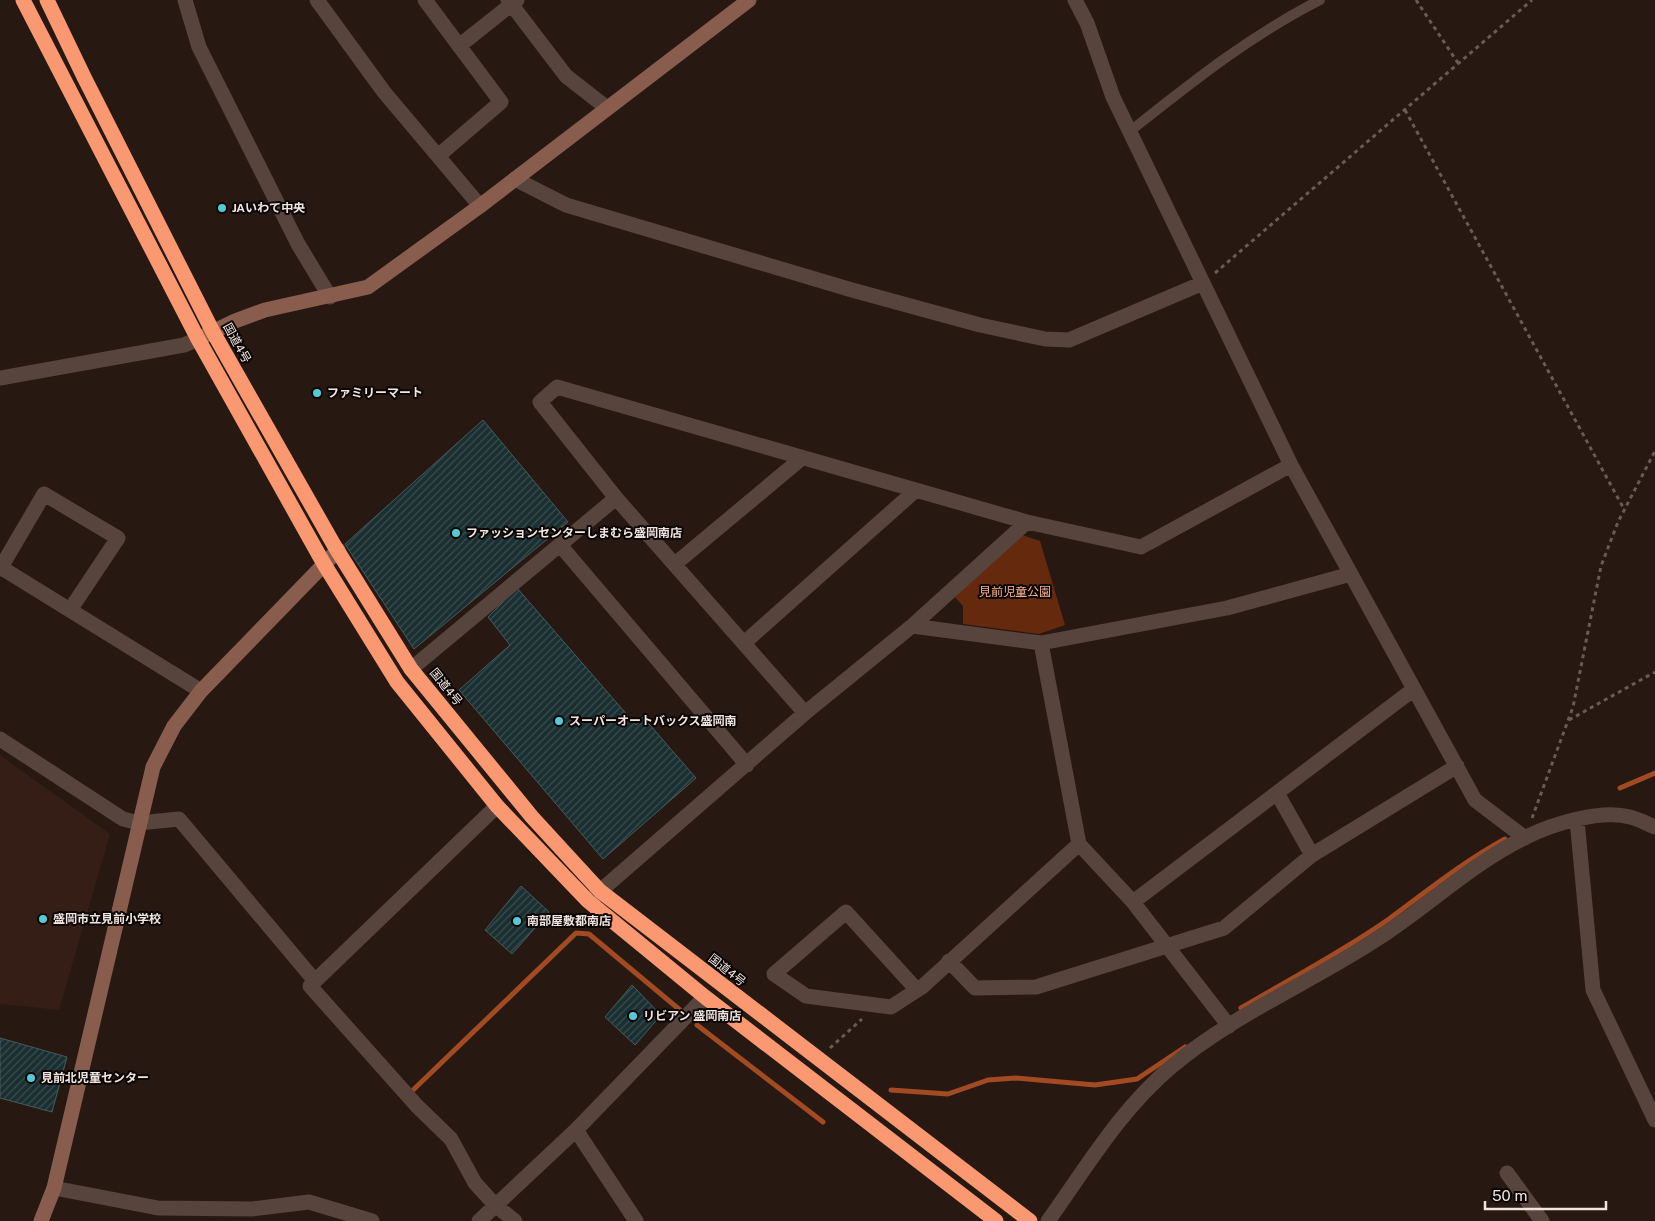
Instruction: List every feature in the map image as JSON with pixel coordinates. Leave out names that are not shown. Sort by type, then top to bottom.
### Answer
[{"type":"highway","points":[[23,0],[198,339],[324,564],[397,682],[497,806],[588,901],[705,997],[996,1221]]},
{"type":"highway","name":"国道4号","points":[[47,0],[213,332],[338,550],[411,669],[532,817],[600,891],[1030,1221]]},
{"type":"street","points":[[185,0],[199,46],[298,244],[330,297]]},
{"type":"street","points":[[317,0],[384,92],[480,206]]},
{"type":"street","points":[[425,0],[501,102],[438,156]]},
{"type":"street","points":[[0,378],[184,345],[235,321],[265,310],[368,287],[480,206],[749,0]]},
{"type":"street","points":[[1075,0],[1087,23],[1113,97],[1129,132],[1292,466],[1475,800],[1524,838]]},
{"type":"street","points":[[459,46],[512,2],[566,76],[607,108]]},
{"type":"street","points":[[515,179],[566,204],[614,219],[852,290],[980,325],[1045,339],[1069,340],[1203,283]]},
{"type":"street","points":[[805,713],[616,498],[540,402],[557,387],[1026,522],[1141,548],[1292,466]]},
{"type":"street","points":[[675,564],[802,458]]},
{"type":"street","points":[[744,643],[916,490]]},
{"type":"street","points":[[70,610],[118,538],[44,494],[0,568],[201,691]]},
{"type":"street","points":[[411,669],[616,498]]},
{"type":"street","points":[[588,901],[805,713],[912,626],[1026,522]]},
{"type":"street","points":[[560,545],[747,765]]},
{"type":"street","points":[[41,1221],[54,1188],[153,767],[174,726],[201,691],[338,550]]},
{"type":"street","points":[[912,626],[1040,643],[1227,608],[1351,574]]},
{"type":"street","points":[[1040,643],[1079,844],[1133,902],[1229,1026]]},
{"type":"street","points":[[1133,902],[1414,689]]},
{"type":"street","points":[[0,739],[123,819],[139,823],[179,819],[315,981]]},
{"type":"street","points":[[949,961],[975,988],[1036,987],[1224,928],[1312,855],[1457,766]]},
{"type":"street","points":[[1277,793],[1312,855]]},
{"type":"street","points":[[497,806],[310,986],[417,1106],[451,1140],[475,1183],[495,1205],[515,1221]]},
{"type":"street","points":[[1048,1221],[1117,1123],[1143,1094],[1171,1067],[1229,1026],[1377,939],[1492,857],[1524,838],[1577,820],[1600,815],[1630,817],[1655,827]]},
{"type":"street","points":[[1577,820],[1593,990],[1655,1120]]},
{"type":"street","points":[[917,990],[846,912],[774,974],[806,996],[891,1007],[917,990],[1079,844]]},
{"type":"street","points":[[479,1221],[576,1130],[705,997]]},
{"type":"street","points":[[576,1130],[636,1221]]},
{"type":"street","points":[[1507,1173],[1542,1221]]},
{"type":"street","points":[[54,1188],[158,1208],[260,1215],[309,1202],[372,1221]]},
{"type":"lane","points":[[1129,132],[1226,56],[1276,22],[1320,0]]},
{"type":"path","points":[[1416,0],[1458,63]]},
{"type":"path","points":[[1203,283],[1532,0]]},
{"type":"path","points":[[1405,110],[1624,509]]},
{"type":"path","points":[[1524,838],[1573,707],[1600,566],[1624,509],[1655,451]]},
{"type":"path","points":[[1568,720],[1655,672]]},
{"type":"path","points":[[818,1059],[878,1005]]},
{"type":"shaded area","name":"盛岡市立見前小学校","points":[[0,755],[110,834],[59,1010],[0,1004]]},
{"type":"green space","name":"見前児童公園","points":[[1022,535],[1040,541],[1065,625],[1039,634],[963,624],[963,606],[953,595]]},
{"type":"building","name":"ファッションセンターしまむら盛岡南店","points":[[483,420],[568,522],[414,649],[345,544]]},
{"type":"building","name":"スーパーオートバックス盛岡南","points":[[517,588],[636,725],[643,717],[696,778],[603,859],[459,690],[510,645],[488,617]]},
{"type":"building","name":"南部屋敷都南店","points":[[521,886],[549,912],[512,954],[485,930]]},
{"type":"building","name":"リビアン 盛岡南店","points":[[632,985],[661,1015],[635,1045],[605,1017]]},
{"type":"building","name":"見前北児童センター","points":[[0,1038],[67,1057],[52,1112],[0,1098]]},
{"type":"waterway","points":[[1620,788],[1655,773]]},
{"type":"waterway","points":[[1241,1008],[1371,931],[1460,867],[1505,839]]},
{"type":"waterway","points":[[411,1092],[576,933],[589,934],[680,1010]]},
{"type":"waterway","points":[[697,1025],[823,1122]]},
{"type":"waterway","points":[[891,1090],[948,1094],[988,1080],[1015,1078],[1095,1085],[1137,1079],[1185,1047]]},
{"type":"place","name":"JAいわて中央","points":[[222,208]]},
{"type":"place","name":"ファミリーマート","points":[[317,393]]},
{"type":"place","name":"ファッションセンターしまむら盛岡南店","points":[[456,533]]},
{"type":"place","name":"スーパーオートバックス盛岡南","points":[[559,721]]},
{"type":"place","name":"盛岡市立見前小学校","points":[[43,919]]},
{"type":"place","name":"南部屋敷都南店","points":[[517,921]]},
{"type":"place","name":"リビアン 盛岡南店","points":[[633,1016]]},
{"type":"place","name":"見前北児童センター","points":[[31,1078]]}]
